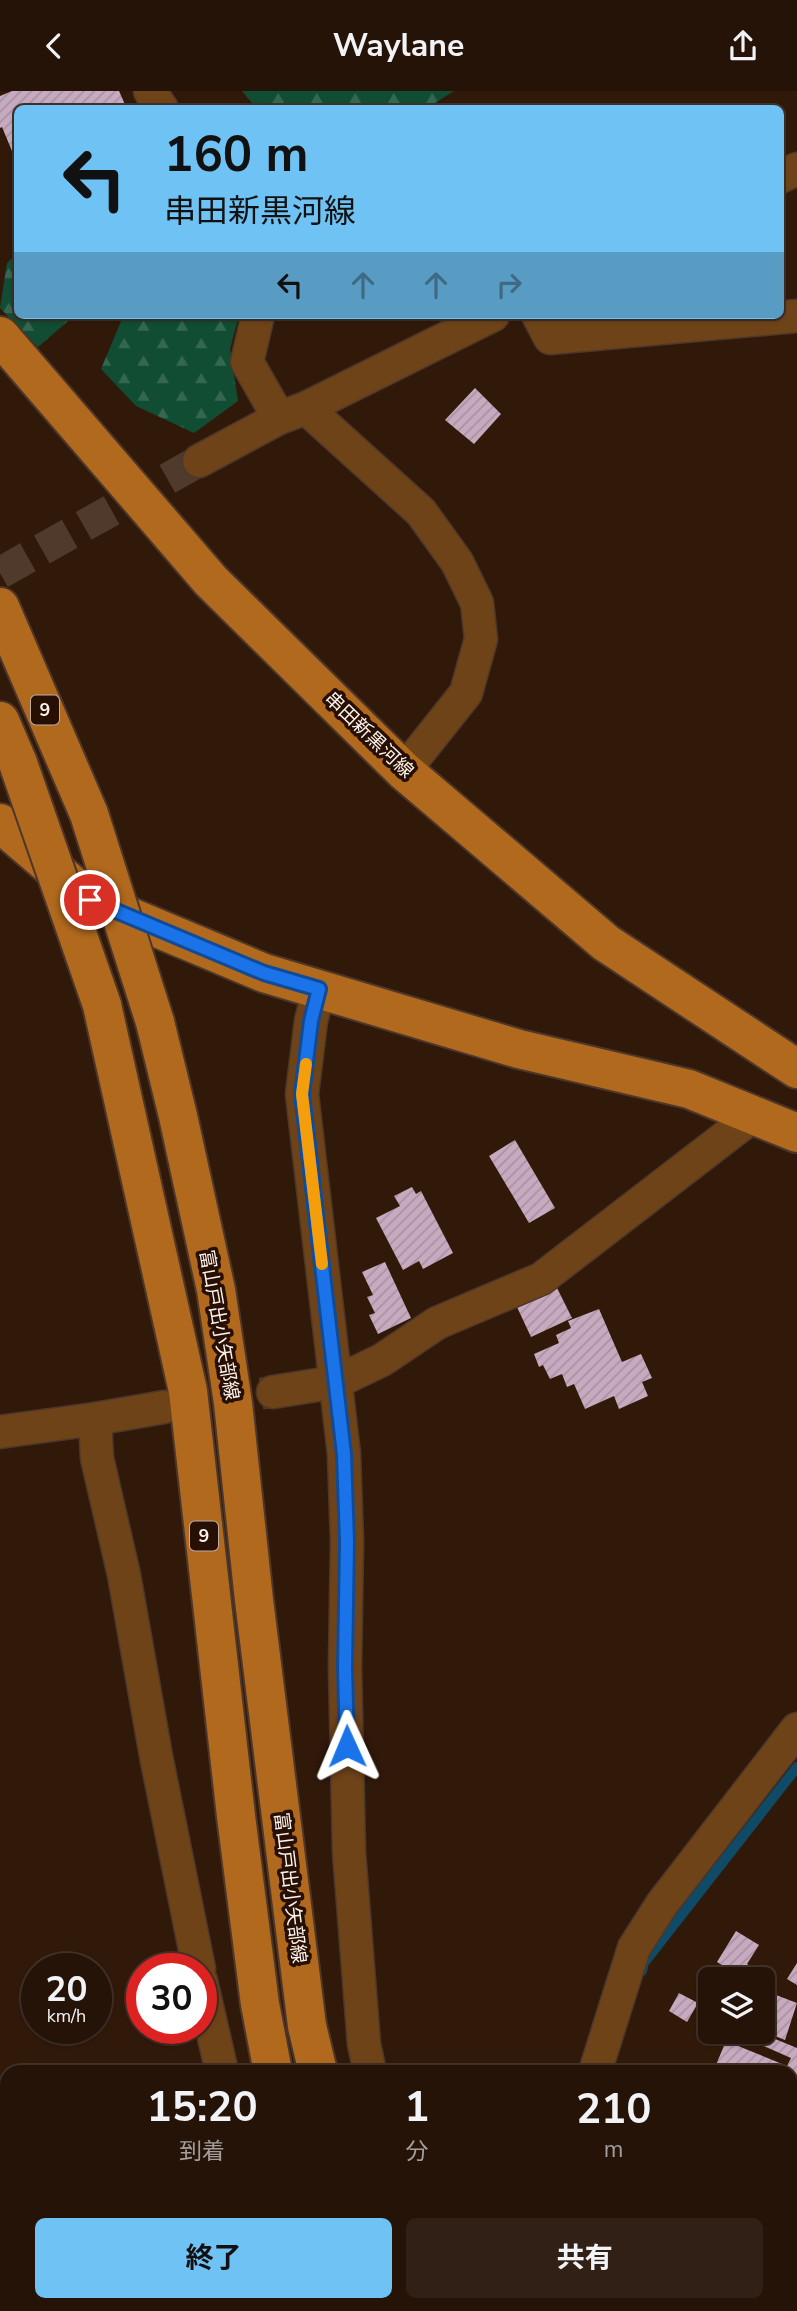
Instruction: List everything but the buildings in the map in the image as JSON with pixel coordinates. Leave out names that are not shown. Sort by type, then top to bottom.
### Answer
[{"type":"main road","name":"串田新黒河線","points":[[0,336],[211,581],[404,771],[606,943],[797,1069]]},
{"type":"main road","name":"富山戸出小矢部線","points":[[0,607],[89,814],[125,921],[155,1022],[216,1290],[233,1403],[254,1600],[307,2026],[316,2065]]},
{"type":"main road","name":"9","points":[[0,722],[18,763],[102,1005],[188,1391],[236,1816],[260,2004],[272,2065]]},
{"type":"main road","points":[[0,823],[90,900],[264,973],[519,1049],[689,1089],[797,1133]]},
{"type":"street","points":[[257,319],[247,362],[293,413],[421,512],[457,562],[477,603],[481,639],[466,693],[404,771]]},
{"type":"street","points":[[199,461],[485,319]]},
{"type":"street","points":[[540,319],[550,338],[763,319]]},
{"type":"street","points":[[319,989],[311,1021],[302,1094],[344,1454],[349,1851],[364,2044],[368,2065]]},
{"type":"street","points":[[273,1392],[335,1383],[382,1360],[438,1323],[541,1279],[754,1115]]},
{"type":"street","points":[[0,1432],[164,1407]]},
{"type":"street","points":[[95,1419],[97,1458],[124,1575],[156,1756],[196,1953]]},
{"type":"street","points":[[597,2065],[634,1948],[662,1904],[797,1729]]},
{"type":"street","points":[[216,2044],[220,2065]]},
{"type":"green space","points":[[242,91],[454,91],[432,105],[254,105]]},
{"type":"green space","points":[[14,257],[14,319],[70,319],[38,347],[0,308],[7,263]]},
{"type":"green space","points":[[122,319],[238,319],[230,349],[238,401],[194,433],[136,406],[101,369]]},
{"type":"waterway","points":[[642,1971],[644,1963],[797,1767]]},
{"type":"tunnel","points":[[0,573],[199,461]]},
{"type":"tunnel","points":[[166,1407],[273,1392]]},
{"type":"slow traffic","points":[[306,1064],[302,1094],[322,1264]]},
{"type":"route","points":[[90,900],[264,973],[319,989],[311,1021],[302,1094],[344,1454],[347,1746]]}]
